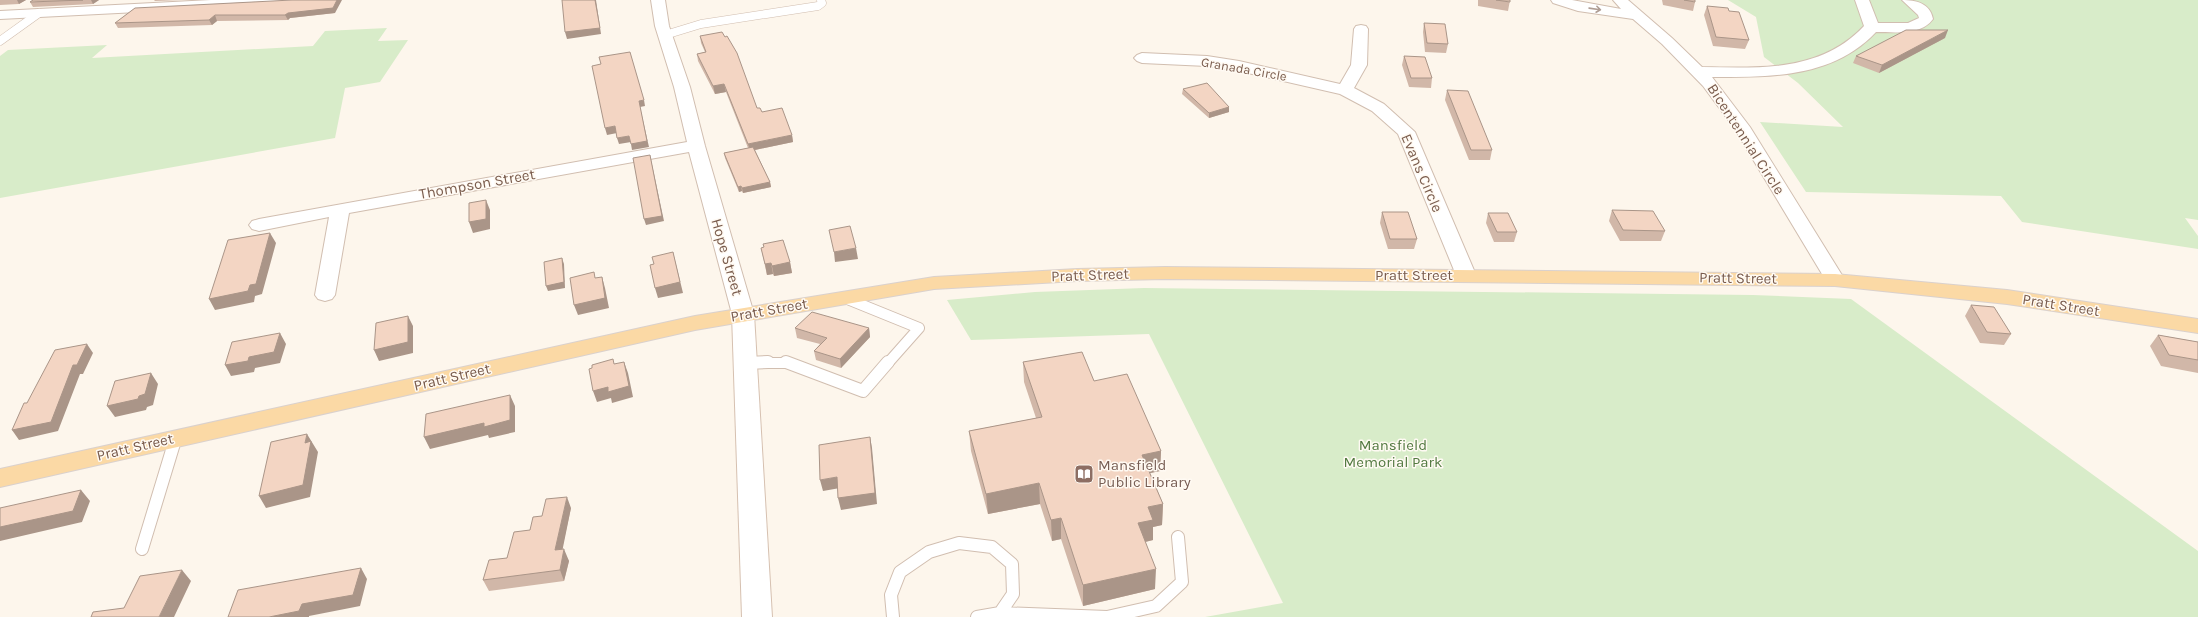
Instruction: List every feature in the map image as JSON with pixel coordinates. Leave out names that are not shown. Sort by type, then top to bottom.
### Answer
[{"type":"main road","name":"Pratt Street","points":[[0,478],[743,314],[934,283],[1077,275],[1165,273],[1836,280],[2007,297],[2198,326]]},
{"type":"main road","name":"Hope Street","points":[[743,314],[757,617]]},
{"type":"street","points":[[0,15],[294,0]]},
{"type":"street","name":"Hope Street","points":[[658,0],[665,35],[682,87],[696,146],[743,314]]},
{"type":"street","points":[[1558,0],[1578,7],[1637,15]]},
{"type":"street","name":"Bicentennial Circle","points":[[1620,0],[1700,72],[1742,127],[1836,280]]},
{"type":"street","points":[[1862,0],[1872,27]]},
{"type":"street","points":[[1872,27],[1906,27],[1922,24],[1926,19],[1925,13],[1909,0]]},
{"type":"street","points":[[1700,72],[1756,71],[1806,66],[1851,47],[1865,37],[1872,27]]},
{"type":"street","points":[[1345,90],[1359,66],[1361,29]]},
{"type":"street","name":"Granada Circle","points":[[1142,58],[1215,62],[1345,90]]},
{"type":"street","name":"Evans Circle","points":[[1345,90],[1361,96],[1379,106],[1391,115],[1406,132],[1466,275]]},
{"type":"street","name":"Thompson Street","points":[[258,225],[696,146]]},
{"type":"street","points":[[325,295],[340,209]]},
{"type":"lane","points":[[665,35],[701,24],[818,6],[822,2],[821,0]]},
{"type":"lane","points":[[0,41],[39,13]]},
{"type":"lane","points":[[746,363],[785,362],[863,391],[919,328],[843,297]]},
{"type":"lane","points":[[142,549],[176,438]]},
{"type":"lane","points":[[977,617],[1000,613],[1107,617],[1156,606],[1182,582],[1178,537]]},
{"type":"lane","points":[[893,617],[891,595],[900,572],[929,552],[959,543],[992,547],[1012,564],[1013,594],[1000,613]]},
{"type":"green space","points":[[1728,0],[2198,0],[2198,220],[2185,218],[2198,236],[2198,249],[2022,222],[2001,196],[1806,192],[1760,122],[1843,127],[1798,83],[1764,57],[1756,17]]},
{"type":"green space","points":[[387,28],[378,41],[408,40],[380,82],[345,88],[335,138],[0,198],[0,56],[8,50],[107,45],[92,58],[313,46],[325,31]]},
{"type":"green space","name":"Mansfield Memorial Park","points":[[1144,288],[1753,295],[1851,299],[2198,551],[2198,617],[1205,617],[1283,603],[1149,334],[971,340],[947,300],[1035,292]]},
{"type":"building","points":[[33,0],[83,0],[30,2]]},
{"type":"building","points":[[292,0],[337,0],[333,8],[288,13],[285,15],[215,15],[209,20],[115,23],[135,8]]},
{"type":"building","points":[[562,0],[595,0],[600,28],[565,32]]},
{"type":"building","points":[[1496,0],[1510,0],[1510,2]]},
{"type":"building","points":[[1684,0],[1695,0],[1695,2]]},
{"type":"building","points":[[1707,6],[1728,8],[1729,11],[1739,12],[1749,40],[1716,37]]},
{"type":"building","points":[[1424,23],[1445,24],[1448,44],[1427,43]]},
{"type":"building","points":[[1906,30],[1948,30],[1882,65],[1856,56]]},
{"type":"building","points":[[722,32],[725,37],[727,36],[737,53],[757,108],[760,108],[762,112],[782,108],[792,135],[748,144],[724,84],[713,86],[697,54],[706,52],[700,36]]},
{"type":"building","points":[[630,52],[644,100],[639,101],[647,141],[631,144],[629,136],[617,138],[615,126],[605,128],[592,66],[601,64],[599,57]]},
{"type":"building","points":[[1404,56],[1425,57],[1432,78],[1411,78]]},
{"type":"building","points":[[1207,83],[1229,107],[1209,113],[1183,89]]},
{"type":"building","points":[[1447,90],[1468,91],[1492,150],[1471,150]]},
{"type":"building","points":[[753,147],[770,182],[742,188],[741,186],[738,187],[724,153]]},
{"type":"building","points":[[650,155],[662,216],[644,219],[633,158]]},
{"type":"building","points":[[486,200],[486,219],[469,222],[469,203]]},
{"type":"building","points":[[1612,210],[1653,211],[1665,231],[1623,230]]},
{"type":"building","points":[[1382,212],[1408,212],[1417,239],[1390,239]]},
{"type":"building","points":[[1488,213],[1508,213],[1517,232],[1497,232]]},
{"type":"building","points":[[850,226],[856,248],[834,252],[829,230]]},
{"type":"building","points":[[270,233],[256,284],[250,285],[248,291],[209,299],[228,240]]},
{"type":"building","points":[[783,240],[790,262],[772,266],[771,263],[765,264],[761,248],[764,247],[763,244]]},
{"type":"building","points":[[673,252],[680,282],[655,288],[650,265],[654,264],[652,257]]},
{"type":"building","points":[[562,258],[564,282],[546,286],[544,262]]},
{"type":"building","points":[[594,272],[595,278],[602,277],[605,298],[574,305],[570,278]]},
{"type":"building","points":[[1971,305],[1994,307],[2011,334],[1987,332]]},
{"type":"building","points":[[812,312],[869,328],[840,359],[814,351],[827,338],[795,328]]},
{"type":"building","points":[[408,316],[408,342],[374,350],[376,323]]},
{"type":"building","points":[[280,333],[274,352],[249,357],[248,361],[225,365],[232,342]]},
{"type":"building","points":[[2158,335],[2198,342],[2198,360],[2169,355]]},
{"type":"building","points":[[87,344],[77,365],[73,365],[51,422],[12,430],[24,403],[27,403],[55,350]]},
{"type":"building","points":[[1082,352],[1094,381],[1127,374],[1161,451],[1142,455],[1163,504],[1148,507],[1153,520],[1138,523],[1156,569],[1083,585],[1061,518],[1051,520],[1039,483],[986,494],[969,431],[1042,417],[1023,362]]},
{"type":"building","points":[[613,359],[614,364],[624,362],[629,386],[608,392],[608,387],[593,391],[589,369],[592,368],[592,365]]},
{"type":"building","points":[[151,373],[145,394],[139,396],[138,399],[107,406],[115,381]]},
{"type":"building","points":[[510,395],[510,420],[484,427],[484,423],[424,437],[426,414]]},
{"type":"building","points":[[307,434],[305,443],[311,441],[303,485],[259,496],[271,442]]},
{"type":"building","points":[[870,437],[875,493],[838,498],[837,477],[820,480],[819,445]]},
{"type":"building","points":[[81,490],[73,511],[0,527],[0,508]]},
{"type":"building","points":[[567,497],[555,550],[564,549],[560,570],[483,580],[489,560],[507,558],[514,532],[530,530],[533,517],[542,516],[546,499]]},
{"type":"building","points":[[361,568],[353,595],[302,604],[299,611],[269,617],[228,617],[238,590]]},
{"type":"building","points":[[182,570],[159,617],[91,617],[93,612],[124,608],[140,576]]},
{"type":"place","name":"Mansfield Public Library","points":[[1084,474]]}]
